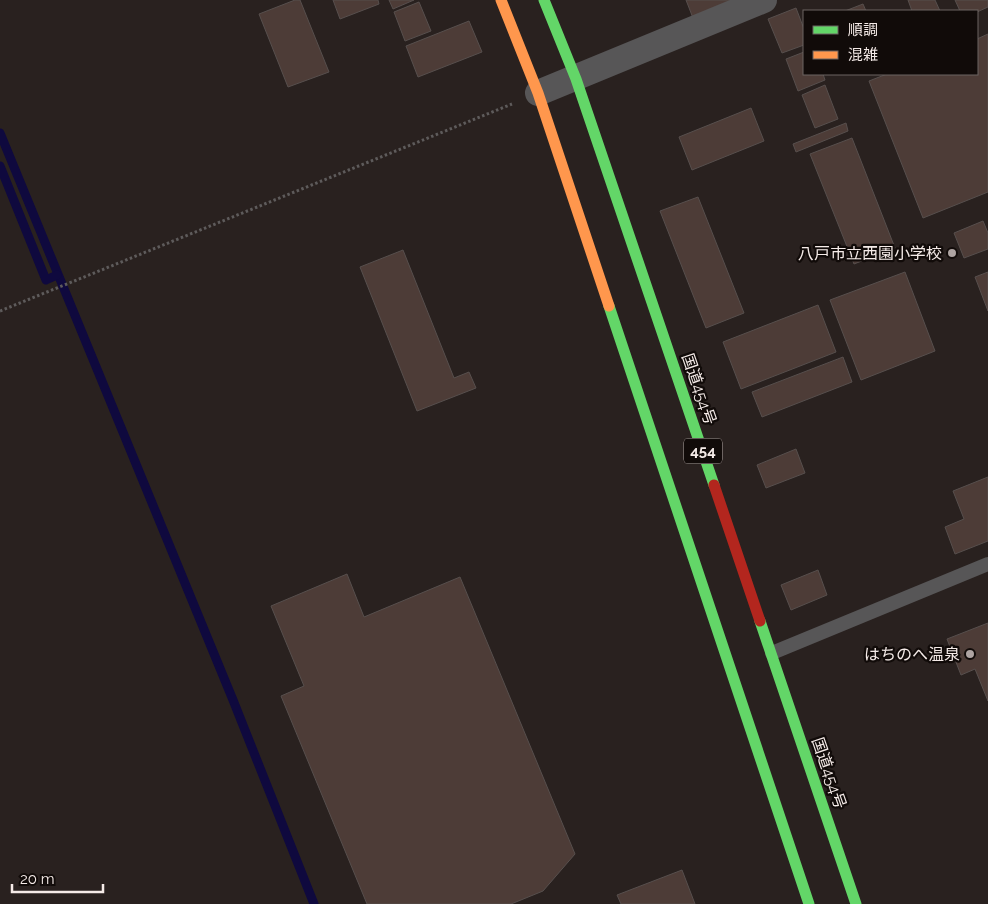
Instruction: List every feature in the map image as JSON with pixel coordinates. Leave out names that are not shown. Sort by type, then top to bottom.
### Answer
[{"type":"highway","name":"454","points":[[501,0],[538,93],[809,904]]},
{"type":"highway","name":"国道454号","points":[[544,0],[576,79],[856,904]]},
{"type":"street","points":[[538,93],[576,79],[764,0]]},
{"type":"lane","points":[[772,653],[988,564]]},
{"type":"path","points":[[0,311],[538,93]]},
{"type":"building","points":[[295,0],[300,0],[329,72],[288,87],[259,14]]},
{"type":"building","points":[[333,0],[378,0],[379,4],[340,19]]},
{"type":"building","points":[[389,0],[414,0],[393,9]]},
{"type":"building","points":[[686,0],[737,0],[693,18]]},
{"type":"building","points":[[908,0],[935,0],[940,10],[912,10]]},
{"type":"building","points":[[955,0],[988,0],[988,7],[978,12],[978,10],[960,10]]},
{"type":"building","points":[[419,2],[431,31],[405,41],[394,12]]},
{"type":"building","points":[[863,4],[866,10],[848,10]]},
{"type":"building","points":[[796,8],[803,26],[803,45],[782,53],[768,19]]},
{"type":"building","points":[[469,21],[482,52],[418,77],[406,46]]},
{"type":"building","points":[[988,34],[988,192],[923,218],[869,81],[884,75],[978,75],[978,39]]},
{"type":"building","points":[[803,52],[803,75],[823,75],[825,80],[798,91],[786,59]]},
{"type":"building","points":[[825,85],[838,119],[815,128],[802,95]]},
{"type":"building","points":[[751,108],[764,141],[692,170],[679,137]]},
{"type":"building","points":[[846,123],[848,131],[796,152],[793,144]]},
{"type":"building","points":[[852,138],[895,248],[854,264],[810,154]]},
{"type":"building","points":[[698,197],[744,313],[706,328],[660,211]]},
{"type":"building","points":[[983,221],[988,233],[988,249],[964,258],[954,233]]},
{"type":"building","points":[[403,250],[454,378],[469,372],[476,388],[417,411],[360,267]]},
{"type":"building","points":[[905,272],[935,351],[861,380],[830,300]]},
{"type":"building","points":[[988,272],[988,311],[975,277]]},
{"type":"building","points":[[818,305],[836,352],[741,389],[723,342]]},
{"type":"building","points":[[843,357],[852,382],[762,417],[752,392]]},
{"type":"building","points":[[796,449],[805,473],[766,488],[757,465]]},
{"type":"building","points":[[988,477],[988,541],[955,554],[945,527],[964,519],[953,491]]},
{"type":"building","points":[[818,570],[827,595],[791,610],[781,585]]},
{"type":"building","points":[[347,574],[364,617],[460,577],[575,854],[543,891],[511,904],[367,904],[281,696],[304,686],[271,606]]},
{"type":"building","name":"はちのへ温泉","points":[[988,623],[988,701],[975,669],[961,675],[947,639]]},
{"type":"building","points":[[682,870],[695,904],[621,904],[617,895]]},
{"type":"waterway","points":[[0,133],[233,700],[314,904]]},
{"type":"waterway","points":[[0,166],[46,280],[57,275]]},
{"type":"traffic: fast","points":[[544,0],[576,79],[714,485]]},
{"type":"traffic: fast","points":[[609,306],[809,904]]},
{"type":"traffic: fast","points":[[760,621],[856,904]]},
{"type":"traffic: slow","points":[[501,0],[538,93],[609,306]]},
{"type":"traffic: jam","points":[[714,485],[760,621]]},
{"type":"place","name":"八戸市立西園小学校","points":[[952,253]]},
{"type":"place","name":"はちのへ温泉","points":[[970,654]]}]
